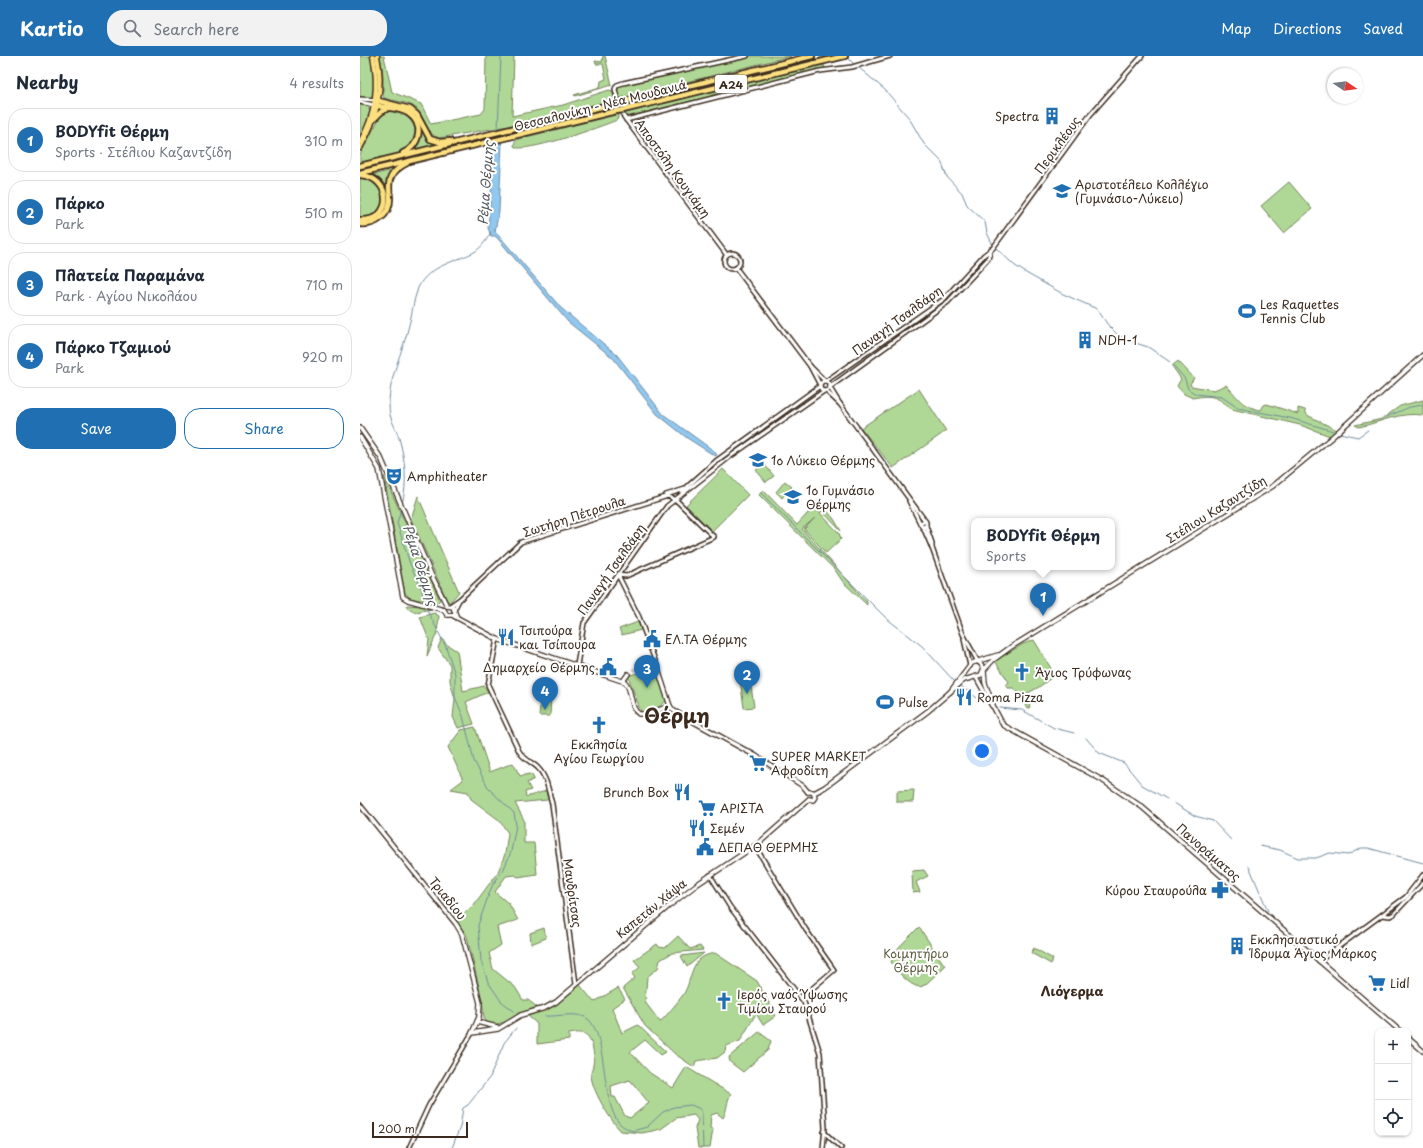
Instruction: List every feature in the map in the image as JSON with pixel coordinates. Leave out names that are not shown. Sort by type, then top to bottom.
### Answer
[{"type":"highway","name":"Θεσσαλονίκη - Νέα Μουδανιά","points":[[360,166],[812,56]]},
{"type":"highway","name":"Θεσσαλονίκη - Νέα Μουδανιά","points":[[360,174],[417,158],[491,142],[845,56]]},
{"type":"highway","points":[[376,103],[389,108],[405,111],[412,115],[417,123],[418,134],[412,148],[388,159]]},
{"type":"highway","points":[[376,103],[410,109],[416,115],[427,135],[434,140],[443,142],[472,139]]},
{"type":"highway","points":[[374,119],[381,112],[389,108]]},
{"type":"highway","points":[[360,224],[375,222],[384,215],[389,205],[390,178],[402,165],[417,158]]},
{"type":"highway","points":[[360,174],[376,180],[382,186],[386,198],[380,214],[370,220],[360,220]]},
{"type":"main road","points":[[360,142],[369,125],[376,103],[376,77],[373,56]]},
{"type":"main road","points":[[360,148],[374,119],[380,77],[377,56]]},
{"type":"main road","name":"Στέλιου Καζαντζίδη","points":[[978,662],[1001,654],[1273,486],[1331,438],[1423,355]]},
{"type":"main road","points":[[360,428],[378,454],[440,593],[460,620]]},
{"type":"main road","points":[[360,437],[374,457],[381,476],[402,594],[406,600],[444,610],[447,615],[452,615],[497,639],[623,681],[628,684],[635,710],[638,714],[646,715],[670,706]]},
{"type":"main road","points":[[374,457],[378,454]]},
{"type":"main road","points":[[444,610],[449,606]]},
{"type":"main road","points":[[452,615],[454,610]]},
{"type":"main road","name":"Στέλιου Καζαντζίδη","points":[[984,671],[1001,654]]},
{"type":"main road","points":[[646,666],[656,663],[670,706],[674,711],[756,756],[803,786],[808,792],[814,793],[825,787],[938,704],[958,684],[973,663],[978,662],[983,665],[984,671],[981,675],[968,678],[958,684]]},
{"type":"main road","points":[[970,667],[970,673],[976,677]]},
{"type":"main road","name":"Πανοράματος","points":[[984,671],[985,683],[994,708]]},
{"type":"main road","points":[[623,681],[628,674]]},
{"type":"main road","name":"Πανοράματος","points":[[976,677],[1004,726],[1102,780],[1142,807],[1397,1028]]},
{"type":"main road","points":[[808,792],[808,800]]},
{"type":"main road","name":"Καπετάν Χάψα","points":[[477,1022],[486,1027],[503,1026],[521,1015],[553,1004],[669,906],[710,875],[755,846],[808,800],[814,799],[814,793]]},
{"type":"main road","name":"Τριαδίου","points":[[360,805],[460,929],[467,945],[479,996],[480,1015],[472,1032]]},
{"type":"main road","points":[[472,1032],[486,1027],[480,1015]]},
{"type":"main road","points":[[1411,1041],[1423,1051]]},
{"type":"street","name":"Αποστόλη Κουγιάμη","points":[[726,254],[626,120],[619,106],[616,87],[623,83],[747,56]]},
{"type":"street","points":[[626,120],[820,72],[858,66],[890,56]]},
{"type":"street","name":"Περικλέους","points":[[992,249],[1086,119],[1142,56]]},
{"type":"street","points":[[360,99],[376,103]]},
{"type":"street","points":[[360,102],[376,103]]},
{"type":"street","points":[[631,126],[632,119]]},
{"type":"street","name":"Παναγή Τσαλδάρη","points":[[681,495],[685,489],[716,461],[820,385],[944,299],[984,255],[992,249]]},
{"type":"street","name":"Παναγή Τσαλδάρη","points":[[577,665],[584,623],[667,506],[692,488],[731,456],[825,391],[948,302],[988,259],[992,249]]},
{"type":"street","points":[[731,252],[738,255],[740,262],[736,268],[731,269],[725,265],[724,260],[726,254],[731,252]]},
{"type":"street","points":[[736,268],[810,366],[820,385],[840,404]]},
{"type":"street","points":[[810,366],[826,381],[840,404],[924,521],[924,526],[963,634],[970,667]]},
{"type":"street","name":"Σωτήρη Πέτρουλα","points":[[449,606],[460,599],[521,542],[685,489]]},
{"type":"street","points":[[618,575],[626,576],[714,537],[676,499],[666,496]]},
{"type":"street","points":[[908,500],[920,523],[924,526]]},
{"type":"street","points":[[920,523],[924,521]]},
{"type":"street","points":[[618,575],[639,617],[656,663]]},
{"type":"street","name":"Σωτήρη Πέτρουλα","points":[[454,610],[460,599]]},
{"type":"street","points":[[963,634],[978,662]]},
{"type":"street","name":"Μανδρίτσας","points":[[497,639],[488,685],[518,751],[542,772],[552,804],[576,984]]},
{"type":"street","points":[[755,846],[806,930],[834,970],[801,998]]},
{"type":"street","points":[[710,875],[730,907],[805,1004],[820,1052],[824,1132],[823,1148]]},
{"type":"street","points":[[1320,961],[1406,897],[1423,876]]},
{"type":"street","points":[[1382,915],[1390,916],[1394,914],[1423,883]]},
{"type":"street","points":[[409,1148],[429,1105],[472,1032]]},
{"type":"street","points":[[824,1132],[841,1148]]},
{"type":"green space","points":[[360,56],[371,56],[374,72],[374,95],[370,98],[360,98]]},
{"type":"green space","points":[[380,56],[384,56],[392,92],[421,104],[431,124],[481,114],[485,109],[486,56],[514,56],[512,116],[563,105],[609,90],[612,91],[615,100],[514,125],[439,138],[430,133],[420,113],[413,106],[384,98]]},
{"type":"green space","points":[[603,56],[605,56],[612,85],[575,96],[574,95],[600,87],[601,81],[606,79],[603,64],[596,64],[595,61],[602,62]]},
{"type":"green space","points":[[752,56],[791,56],[618,99],[617,91],[620,86]]},
{"type":"green space","points":[[827,56],[836,56],[503,137],[502,135]]},
{"type":"green space","points":[[820,65],[825,66],[824,68],[630,116],[626,116],[623,113]]},
{"type":"green space","points":[[360,104],[368,106],[370,112],[360,141]]},
{"type":"green space","points":[[387,111],[395,111],[403,114],[409,119],[413,124],[415,137],[411,144],[400,153],[360,163],[360,155],[381,115]]},
{"type":"green space","points":[[619,114],[617,120],[567,137],[539,145],[517,148],[514,146],[515,141],[518,139]]},
{"type":"green space","points":[[419,123],[426,137],[439,145],[411,152],[418,143]]},
{"type":"green space","points":[[397,169],[392,178],[387,207],[388,196],[384,188],[368,176]]},
{"type":"green space","points":[[360,178],[366,178],[378,184],[385,202],[377,216],[360,220]]},
{"type":"green space","points":[[1289,182],[1312,209],[1284,233],[1261,206]]},
{"type":"green space","points":[[1178,361],[1194,378],[1190,384],[1191,386],[1214,390],[1226,385],[1244,404],[1261,410],[1264,405],[1267,404],[1298,414],[1298,408],[1305,410],[1307,415],[1337,430],[1330,436],[1300,425],[1232,409],[1218,399],[1205,396],[1193,398],[1184,394],[1177,386],[1181,379],[1172,366]]},
{"type":"green space","points":[[919,389],[946,431],[893,468],[861,428]]},
{"type":"green space","points":[[1423,400],[1423,415],[1414,414],[1398,416],[1359,427],[1355,425],[1382,419],[1400,406]]},
{"type":"green space","points":[[764,464],[774,476],[766,482],[756,470]]},
{"type":"green space","points":[[723,469],[748,495],[712,531],[686,505]]},
{"type":"green space","points":[[384,476],[440,600],[436,604],[410,598],[405,593]]},
{"type":"green space","points":[[785,481],[792,487],[782,498],[776,492]]},
{"type":"green space","points":[[763,490],[797,525],[819,501],[834,519],[841,531],[822,511],[820,513],[839,533],[841,539],[826,553],[804,529],[815,518],[802,529],[867,602],[867,605],[843,582],[835,570],[759,495]]},
{"type":"green space","points":[[418,496],[459,592],[450,602],[448,602],[411,519]]},
{"type":"green space","points":[[407,605],[421,606],[431,609],[416,612],[407,608]]},
{"type":"green space","points":[[434,613],[439,616],[437,633],[427,656],[429,640],[420,617]]},
{"type":"green space","points":[[638,622],[641,630],[622,635],[619,629]]},
{"type":"green space","points":[[442,638],[446,644],[457,651],[463,691],[484,686],[488,692],[466,702],[474,724],[458,728],[453,717],[455,699],[450,681],[450,665],[438,648]]},
{"type":"green space","points":[[1034,640],[1055,675],[1028,693],[1027,697],[1030,707],[1027,709],[1023,701],[1020,700],[1019,693],[1013,688],[1008,688],[1006,685],[1009,682],[995,661],[1023,644]]},
{"type":"green space","points":[[654,667],[656,668],[667,700],[656,709],[649,712],[641,712],[628,676]]},
{"type":"green space","points":[[750,679],[754,707],[744,708],[740,680]]},
{"type":"green space","points":[[541,696],[551,696],[550,716],[539,716]]},
{"type":"green space","points":[[475,727],[490,772],[513,763],[520,776],[529,774],[532,775],[534,779],[527,783],[531,790],[525,792],[526,797],[546,791],[548,800],[515,803],[524,820],[524,843],[534,843],[537,874],[518,877],[515,875],[506,876],[495,892],[509,904],[518,920],[497,927],[501,945],[489,953],[493,969],[515,987],[523,1000],[528,1000],[537,1007],[506,1021],[494,1024],[488,1024],[484,1018],[482,1000],[467,936],[456,920],[473,906],[498,872],[505,854],[508,833],[499,820],[471,799],[468,792],[451,789],[463,780],[448,747],[461,730]]},
{"type":"green space","points":[[914,790],[913,802],[897,802],[897,791]]},
{"type":"green space","points":[[924,870],[928,876],[916,882],[920,892],[913,893],[912,871]]},
{"type":"green space","name":"Κοιμητήριο Θέρμης","points":[[919,927],[945,966],[925,985],[920,987],[908,981],[900,974],[891,962],[899,947]]},
{"type":"green space","points":[[544,928],[546,938],[531,944],[530,933]]},
{"type":"green space","points":[[678,936],[690,949],[700,946],[703,950],[672,953],[660,960],[658,968],[647,977],[645,1002],[660,1022],[683,995],[696,964],[706,955],[715,953],[757,981],[776,1016],[763,1025],[757,1012],[740,1041],[726,1046],[725,1052],[717,1058],[696,1061],[694,1067],[675,1054],[645,1026],[623,988],[635,978],[632,974],[640,967],[634,960],[657,944],[659,947],[665,948]]},
{"type":"green space","points":[[1034,948],[1053,959],[1051,964],[1031,953]]},
{"type":"green space","points":[[704,953],[687,967],[681,956]]},
{"type":"green space","points":[[580,985],[594,1002],[618,988],[625,999],[612,1008],[622,1033],[638,1025],[666,1052],[661,1055],[645,1040],[630,1052],[650,1073],[673,1088],[686,1067],[731,1094],[723,1118],[717,1113],[711,1115],[710,1128],[713,1129],[710,1148],[698,1148],[695,1128],[698,1120],[694,1115],[676,1118],[661,1129],[652,1131],[642,1133],[621,1131],[607,1112],[594,1088],[591,1074],[594,1062],[592,1043],[588,1036],[583,1033],[573,1033],[569,1034],[569,1040],[537,1044],[537,1024],[528,1016],[554,1006]],"holes":[[[630,1080],[649,1103],[630,1118],[625,1116],[615,1097],[612,1097],[611,1086]]]},
{"type":"green space","points":[[759,1032],[771,1041],[768,1050],[743,1072],[730,1062],[729,1057]]},
{"type":"water","points":[[502,143],[499,211],[495,231],[561,308],[617,355],[663,414],[714,451],[717,455],[715,456],[687,438],[657,414],[613,358],[568,322],[499,240],[495,236],[491,236],[488,228],[495,145]]},
{"type":"waterway","name":"Ρέμα Θέρμης","points":[[498,130],[501,56]]},
{"type":"waterway","points":[[849,59],[854,64]]},
{"type":"waterway","points":[[857,66],[885,90],[909,118],[924,144],[941,161],[947,177],[962,193],[967,205],[985,222],[987,233],[993,245]]},
{"type":"waterway","points":[[494,230],[503,240]]},
{"type":"waterway","name":"Ρέμα Θέρμης","points":[[402,504],[405,488],[404,463],[398,435],[390,415],[389,404],[394,372],[405,340],[416,293],[423,280],[429,274],[444,265],[476,251],[483,245],[491,232]]},
{"type":"waterway","points":[[995,247],[1014,265],[1026,273],[1063,294],[1097,309],[1108,325],[1117,334],[1129,341],[1148,347],[1170,362]]},
{"type":"waterway","points":[[1174,366],[1185,379],[1188,389],[1196,394],[1222,397],[1238,408],[1290,418],[1333,431]]},
{"type":"waterway","points":[[1386,417],[1410,407],[1423,405]]},
{"type":"waterway","points":[[1339,433],[1358,437],[1368,430]]},
{"type":"waterway","points":[[761,493],[886,618],[922,646],[954,681]]},
{"type":"waterway","name":"Ρέμα Θέρμης","points":[[401,509],[397,523],[410,564],[422,590],[424,603]]},
{"type":"waterway","name":"Ρέμα Θέρμης","points":[[425,606],[446,647],[455,674],[455,697],[463,716],[474,761],[489,789],[514,813],[516,825],[511,852],[503,871],[493,884],[478,925],[481,961],[488,982],[501,1001],[514,1011]]},
{"type":"waterway","points":[[962,687],[984,703]]},
{"type":"waterway","points":[[1000,708],[1022,710],[1054,728],[1074,733]]},
{"type":"waterway","points":[[1086,738],[1099,753],[1124,763],[1142,785],[1167,799]]},
{"type":"waterway","points":[[1174,803],[1195,816],[1213,821],[1231,840]]},
{"type":"waterway","points":[[1260,846],[1280,850],[1298,858],[1316,858],[1330,853],[1348,855],[1361,848],[1368,848],[1423,863]]},
{"type":"waterway","points":[[1249,866],[1268,911]]},
{"type":"waterway","points":[[545,1016],[581,1016],[585,1017],[592,1024],[601,1049],[609,1098],[613,1112],[620,1124],[632,1131],[647,1127],[663,1112],[674,1107],[691,1105],[700,1109],[702,1113],[703,1148]]},
{"type":"waterway","points":[[452,1148],[460,1127],[463,1108],[468,1105],[490,1077],[504,1043],[516,1028]]},
{"type":"tunnel","points":[[628,674],[633,670],[646,666]]},
{"type":"place","name":"Spectra","points":[[1052,116]]},
{"type":"place","name":"Αριστοτέλειο Κολλέγιο (Γυμνάσιο-Λύκειο)","points":[[1062,191]]},
{"type":"place","name":"Les Raquettes Tennis Club","points":[[1247,311]]},
{"type":"place","name":"NDH-1","points":[[1085,340]]},
{"type":"place","name":"1ο Λύκειο Θέρμης","points":[[758,460]]},
{"type":"place","name":"Amphitheater","points":[[394,476]]},
{"type":"place","name":"1ο Γυμνάσιο Θέρμης","points":[[793,497]]},
{"type":"place","name":"BODYfit Θέρμη","points":[[1043,616]]},
{"type":"place","name":"Τσιπούρα και Τσίπουρα","points":[[506,637]]},
{"type":"place","name":"ΕΛ.ΤΑ Θέρμης","points":[[652,639]]},
{"type":"place","name":"Δημαρχείο Θέρμης","points":[[608,667]]},
{"type":"place","name":"Άγιος Τρύφωνας","points":[[1022,672]]},
{"type":"place","name":"Πλατεία Παραμάνα","points":[[647,688]]},
{"type":"place","name":"Πάρκο","points":[[747,694]]},
{"type":"place","name":"Roma Pizza","points":[[964,697]]},
{"type":"place","name":"Pulse","points":[[885,702]]},
{"type":"place","name":"Πάρκο Τζαμιού","points":[[545,710]]},
{"type":"place","name":"Εκκλησία Αγίου Γεωργίου","points":[[599,725]]},
{"type":"place","name":"SUPER MARKET Αφροδίτη","points":[[758,763]]},
{"type":"place","name":"Brunch Box","points":[[682,792]]},
{"type":"place","name":"ΑΡΙΣΤΑ","points":[[707,808]]},
{"type":"place","name":"Σεμέν","points":[[697,828]]},
{"type":"place","name":"ΔΕΠΑΘ ΘΕΡΜΗΣ","points":[[705,847]]},
{"type":"place","name":"Κύρου Σταυρούλα","points":[[1220,890]]},
{"type":"place","name":"Εκκλησιαστικό Ίδρυμα Άγιος Μάρκος","points":[[1237,946]]},
{"type":"place","name":"Lidl","points":[[1377,983]]},
{"type":"place","name":"Ιερός ναός Ύψωσης Τιμίου Σταυρού","points":[[724,1001]]},
{"type":"district","name":"Θέρμη","points":[[677,715]]},
{"type":"district","name":"Λιόγερμα","points":[[1072,990]]}]
